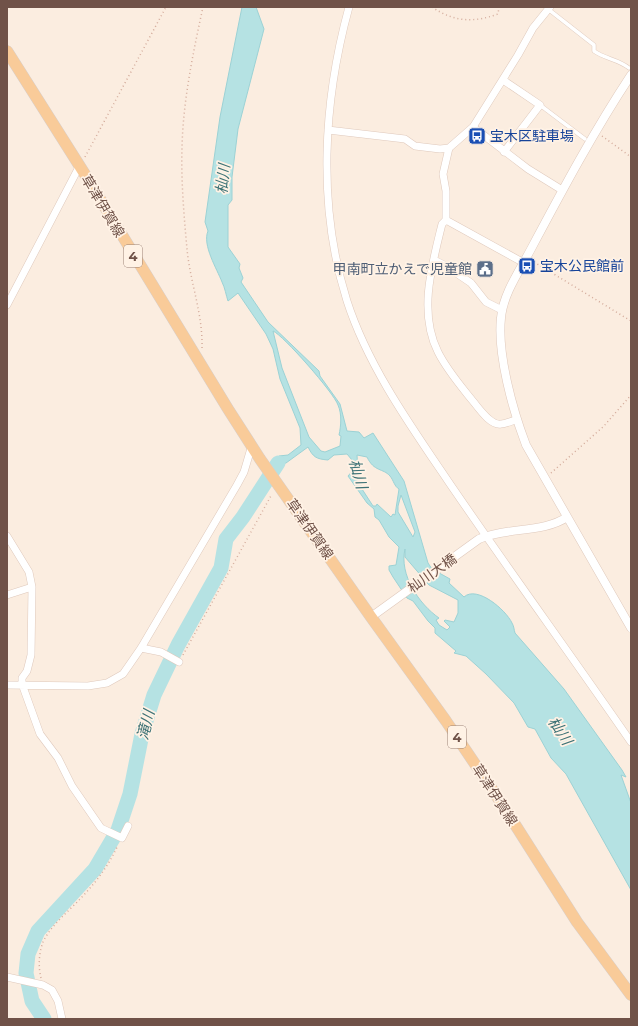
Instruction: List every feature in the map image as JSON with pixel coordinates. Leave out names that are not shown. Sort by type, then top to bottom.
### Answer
[{"type":"main road","name":"草津伊賀線","points":[[7,51],[228,410],[260,459],[370,617],[442,714],[502,804],[577,922],[631,995]]},
{"type":"street","points":[[349,7],[336,57],[329,112],[328,210],[338,268],[355,322],[372,358],[406,417],[483,538],[631,742]]},
{"type":"street","points":[[516,420],[500,425],[494,423],[482,412],[457,381],[438,352],[432,333],[428,311],[428,289],[442,224],[446,220],[446,191],[443,174],[449,148],[473,126],[503,80],[533,28],[549,8]]},
{"type":"street","points":[[630,71],[562,190],[502,310],[500,342],[516,420],[526,445],[631,628]]},
{"type":"street","points":[[503,80],[540,105],[504,152]]},
{"type":"street","points":[[473,126],[504,152],[562,190]]},
{"type":"street","points":[[328,130],[405,139],[416,146],[440,149],[449,148]]},
{"type":"street","points":[[7,305],[79,167]]},
{"type":"street","points":[[446,220],[526,260]]},
{"type":"street","points":[[434,260],[446,266],[471,283],[486,302],[502,310]]},
{"type":"street","points":[[7,684],[68,687],[107,683],[123,674],[141,648],[237,485],[244,472],[252,445]]},
{"type":"street","points":[[483,538],[559,523],[567,517]]},
{"type":"street","points":[[7,536],[29,572],[32,587],[31,655],[27,671],[22,678],[22,684],[40,734],[58,758],[72,786],[104,830],[120,838],[128,826]]},
{"type":"street","name":"杣川大橋","points":[[370,617],[483,538]]},
{"type":"street","points":[[7,595],[32,587]]},
{"type":"street","points":[[141,648],[161,652],[178,661]]},
{"type":"street","points":[[7,977],[41,985],[52,990],[58,1001],[62,1019]]},
{"type":"lane","points":[[549,8],[594,45],[594,51],[603,57],[614,59],[630,71]]},
{"type":"lane","points":[[540,105],[584,139]]},
{"type":"path","points":[[79,167],[166,7]]},
{"type":"path","points":[[202,349],[200,323],[189,271],[186,248],[182,149],[189,81],[203,7]]},
{"type":"path","points":[[432,7],[457,20],[492,16],[498,14],[499,7]]},
{"type":"path","points":[[596,131],[631,158]]},
{"type":"path","points":[[526,260],[631,321]]},
{"type":"path","points":[[545,478],[604,426],[631,395]]},
{"type":"path","points":[[178,661],[278,485]]},
{"type":"path","points":[[41,985],[39,970],[40,953],[44,940],[58,922],[104,871],[120,838]]},
{"type":"water","name":"杣川","points":[[242,7],[256,7],[264,29],[238,129],[232,177],[232,200],[228,205],[228,247],[240,264],[239,268],[243,278],[241,282],[268,322],[319,371],[320,376],[340,404],[347,431],[359,432],[364,438],[373,433],[404,481],[428,563],[432,569],[450,579],[449,583],[464,597],[470,594],[476,594],[491,601],[504,612],[513,624],[515,633],[564,689],[622,770],[626,777],[621,775],[631,803],[631,890],[566,774],[551,758],[535,729],[528,727],[514,703],[486,674],[466,656],[454,653],[456,651],[435,633],[435,628],[413,601],[407,598],[393,577],[389,570],[389,566],[396,565],[399,547],[389,537],[379,520],[375,517],[374,509],[367,503],[348,476],[355,468],[352,460],[347,454],[334,455],[328,460],[324,460],[315,457],[308,447],[286,463],[280,464],[267,484],[266,476],[279,456],[288,455],[301,445],[300,428],[280,379],[273,349],[266,334],[238,293],[228,301],[223,284],[208,250],[208,231],[205,222],[220,117]],"holes":[[[273,331],[297,353],[328,389],[338,405],[341,416],[339,435],[341,436],[340,446],[325,452],[321,451],[309,437],[282,368]],[[357,455],[367,457],[373,465],[390,476],[399,489],[395,515],[393,514],[391,517],[377,504],[376,506],[373,506],[362,489],[358,473]],[[401,495],[415,532],[413,537],[398,512]],[[405,549],[405,557],[429,585],[458,600],[458,613],[454,622],[444,621],[450,627],[447,630],[439,625],[436,620],[439,618],[424,605],[412,588],[405,569],[404,559]]]},
{"type":"waterway","name":"滝川","points":[[44,1019],[32,1001],[26,973],[28,954],[38,931],[95,869],[118,830],[130,794],[142,734],[154,695],[178,645],[221,568],[226,539],[243,517],[278,463]]},
{"type":"place","name":"宝木区駐車場","points":[[477,136]]},
{"type":"place","name":"宝木公民館前","points":[[527,266]]},
{"type":"place","name":"甲南町立かえで児童館","points":[[485,269]]}]
